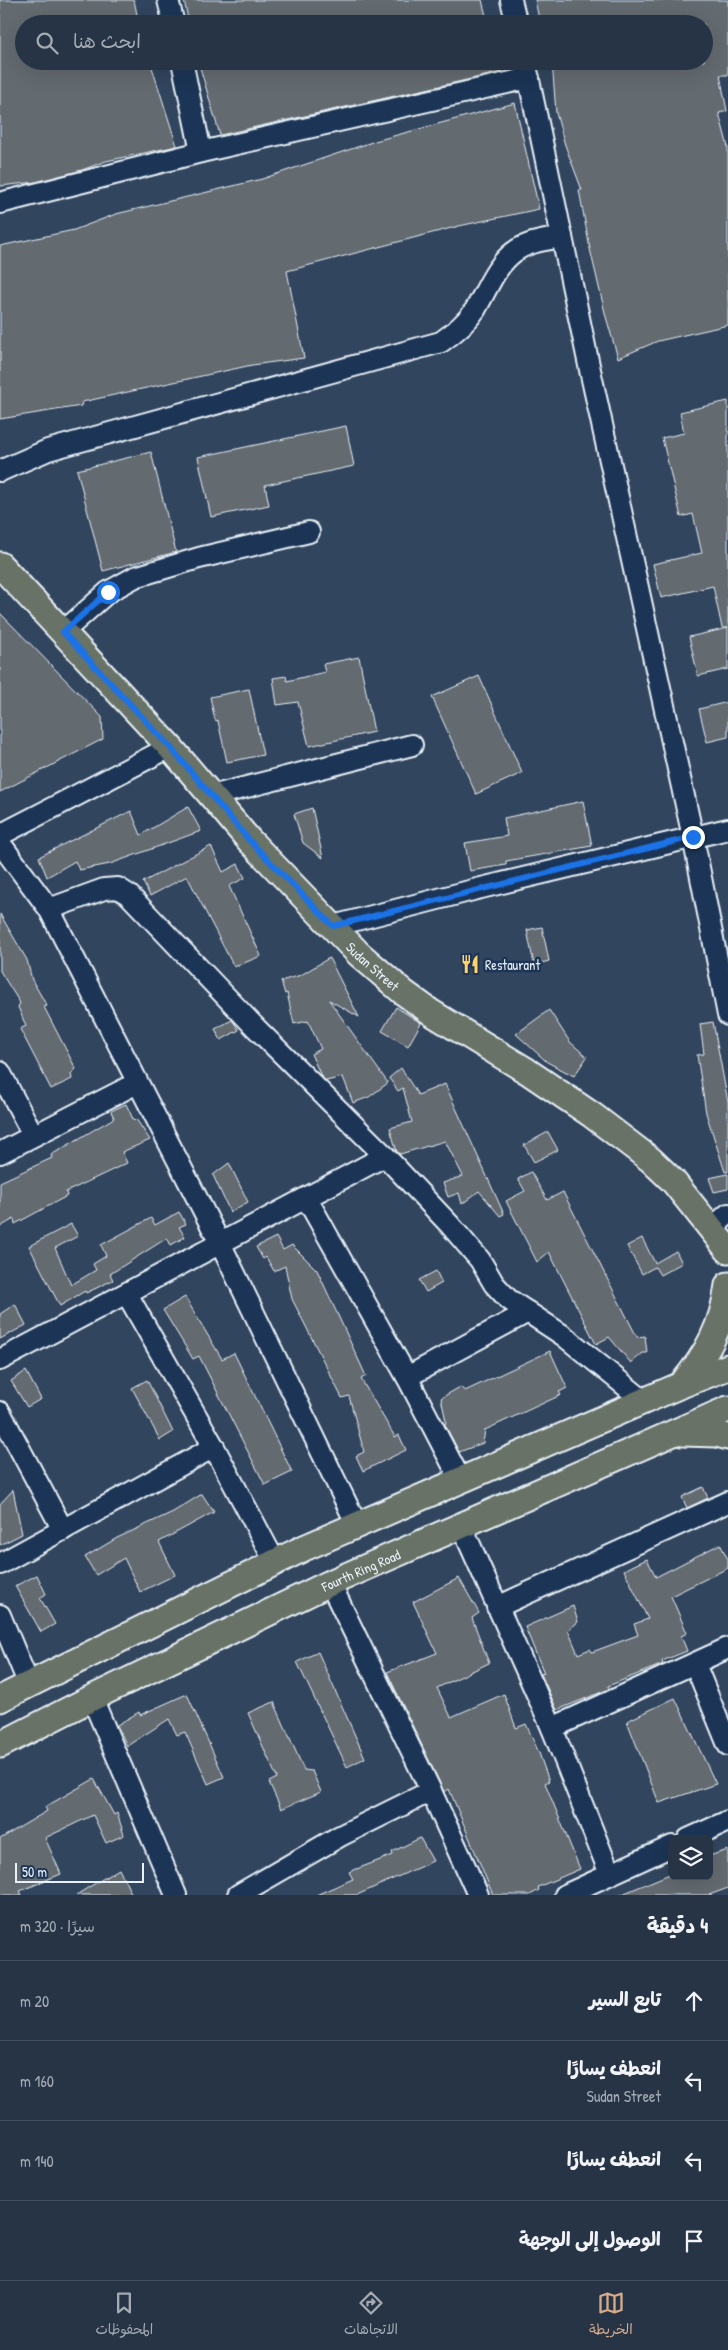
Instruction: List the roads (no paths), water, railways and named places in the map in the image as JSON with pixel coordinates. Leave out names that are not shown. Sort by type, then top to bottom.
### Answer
[{"type":"main road","name":"Sudan Street","points":[[0,564],[170,747],[249,840],[359,954],[403,992],[432,1013],[592,1115],[651,1160],[720,1221],[728,1250]]},
{"type":"main road","points":[[681,1385],[699,1364],[711,1343],[721,1320],[728,1285]]},
{"type":"main road","points":[[0,1699],[275,1562],[681,1385],[728,1367]]},
{"type":"main road","name":"Fourth Ring Road","points":[[0,1745],[92,1698],[330,1583],[728,1409]]},
{"type":"main road","points":[[676,1433],[717,1434],[728,1437]]},
{"type":"street","points":[[168,0],[172,15]]},
{"type":"street","points":[[511,0],[515,15]]},
{"type":"street","points":[[184,70],[201,152]]},
{"type":"street","points":[[0,203],[527,70],[693,837],[728,1015]]},
{"type":"street","points":[[0,471],[48,450],[441,342],[458,330],[474,311],[503,262],[515,251],[529,244],[562,237]]},
{"type":"street","points":[[63,632],[108,592],[135,577],[199,558],[309,532]]},
{"type":"street","points":[[211,796],[412,745]]},
{"type":"street","points":[[0,835],[170,747]]},
{"type":"street","points":[[333,926],[728,829]]},
{"type":"street","points":[[0,843],[49,909],[221,1245],[357,1526]]},
{"type":"street","points":[[49,909],[104,890],[118,888],[129,895],[256,1028],[385,1156],[480,1260],[494,1284],[508,1299],[564,1336],[644,1401]]},
{"type":"street","points":[[0,1072],[34,1135]]},
{"type":"street","points":[[0,1152],[137,1083]]},
{"type":"street","points":[[0,1360],[221,1245],[385,1156]]},
{"type":"street","points":[[307,1199],[408,1377],[461,1481]]},
{"type":"street","points":[[127,1294],[214,1447],[275,1562]]},
{"type":"street","points":[[408,1377],[528,1312]]},
{"type":"street","points":[[0,1412],[63,1530]]},
{"type":"street","points":[[0,1564],[214,1447]]},
{"type":"street","points":[[497,1607],[728,1502]]},
{"type":"street","points":[[462,1526],[552,1728],[610,1874]]},
{"type":"street","points":[[330,1583],[431,1791],[478,1895]]},
{"type":"street","points":[[0,1615],[29,1685]]},
{"type":"street","points":[[552,1728],[728,1648]]},
{"type":"street","points":[[695,1664],[728,1745]]},
{"type":"street","points":[[92,1698],[176,1895]]},
{"type":"street","points":[[238,1895],[267,1888],[340,1836],[431,1791]]},
{"type":"street","points":[[697,1835],[728,1821]]},
{"type":"street","points":[[565,1895],[668,1848]]},
{"type":"place","name":"Restaurant","points":[[470,964]]}]
